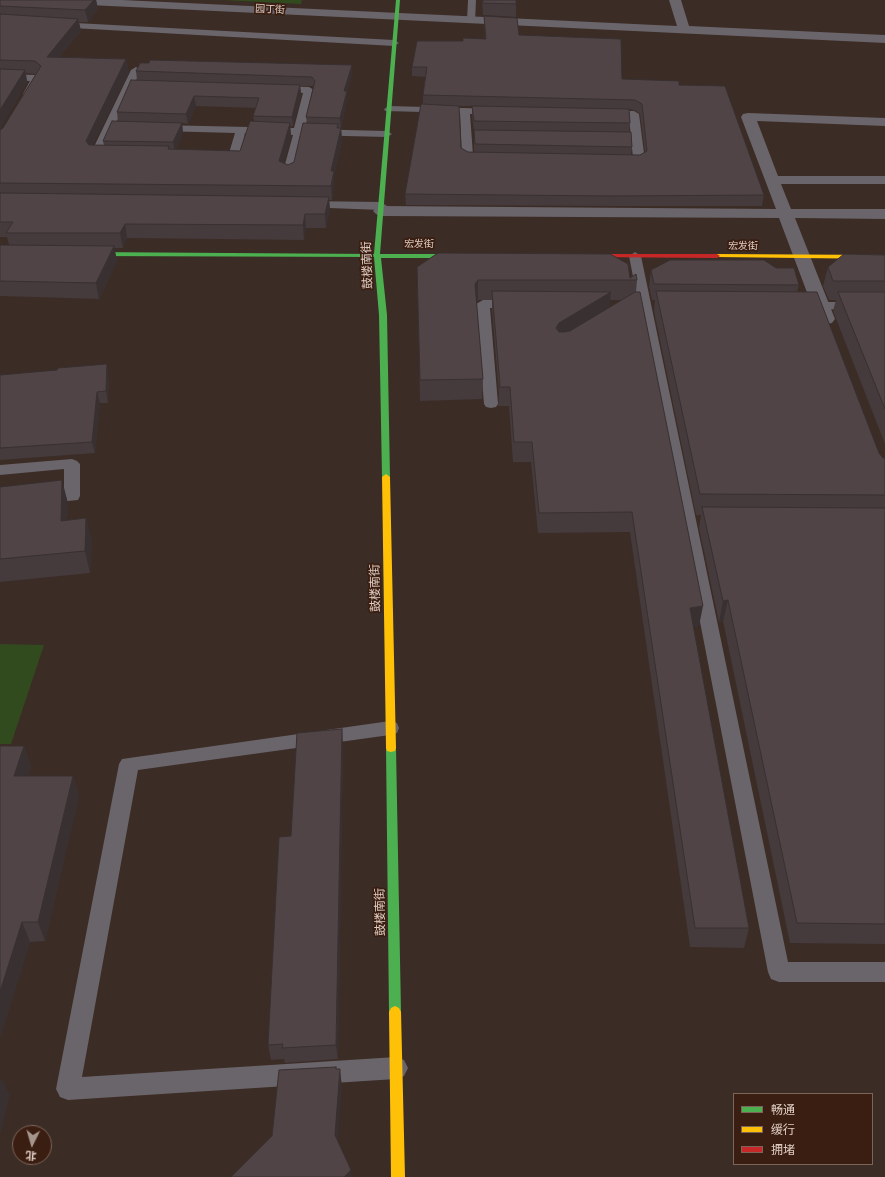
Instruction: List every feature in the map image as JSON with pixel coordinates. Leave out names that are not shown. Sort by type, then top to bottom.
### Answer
[{"type":"street","name":"园丁街","points":[[47,0],[885,39]]},
{"type":"street","name":"鼓楼南街","points":[[398,0],[377,255],[383,315],[398,1177]]},
{"type":"street","points":[[675,0],[684,30]]},
{"type":"street","points":[[832,335],[748,117],[885,122]]},
{"type":"street","points":[[772,180],[885,180]]},
{"type":"street","points":[[381,209],[885,214]]},
{"type":"street","name":"宏发街","points":[[76,254],[471,256]]},
{"type":"street","name":"宏发街","points":[[573,256],[885,257]]},
{"type":"lane","points":[[472,0],[472,20]]},
{"type":"lane","points":[[47,24],[394,43]]},
{"type":"lane","points":[[119,156],[96,155],[109,126],[133,86],[136,70]]},
{"type":"lane","points":[[0,77],[37,78],[23,102]]},
{"type":"lane","points":[[270,89],[309,90],[288,176]]},
{"type":"lane","points":[[389,110],[503,112]]},
{"type":"lane","points":[[465,111],[470,135],[468,158],[499,158]]},
{"type":"lane","points":[[596,113],[634,114],[633,137],[640,162],[608,161]]},
{"type":"lane","points":[[109,126],[387,134]]},
{"type":"lane","points":[[203,156],[234,156],[241,130]]},
{"type":"lane","points":[[294,205],[381,209]]},
{"type":"lane","points":[[635,256],[645,305],[696,521],[779,972],[885,972]]},
{"type":"lane","points":[[491,404],[483,304],[529,304]]},
{"type":"lane","points":[[797,306],[885,306]]},
{"type":"lane","points":[[0,470],[72,464],[72,496],[0,503]]},
{"type":"lane","points":[[390,728],[129,764],[68,1089],[396,1068]]},
{"type":"green space","points":[[222,0],[302,0],[301,4]]},
{"type":"green space","points":[[0,644],[44,645],[11,744],[0,744]]},
{"type":"building","points":[[0,0],[94,0],[85,10],[0,6]]},
{"type":"building","points":[[483,0],[516,0],[516,4],[483,3]]},
{"type":"building","points":[[0,14],[78,19],[47,57],[126,59],[86,141],[89,145],[169,146],[168,149],[240,151],[250,121],[290,123],[279,161],[288,165],[294,162],[303,123],[338,124],[337,128],[341,128],[331,171],[334,171],[331,186],[0,183],[0,130],[3,128],[41,66],[35,61],[0,60]]},
{"type":"building","points":[[484,16],[517,18],[519,35],[621,39],[622,79],[679,81],[679,85],[725,86],[764,195],[612,196],[405,194],[421,104],[459,106],[461,148],[468,152],[640,155],[647,151],[642,104],[635,100],[423,95],[427,67],[412,67],[417,41],[463,41],[463,38],[486,39]]},
{"type":"building","points":[[150,60],[352,65],[344,91],[347,91],[340,118],[306,117],[315,81],[312,77],[136,71],[140,63],[149,63]]},
{"type":"building","points":[[0,69],[25,70],[0,110]]},
{"type":"building","points":[[131,80],[300,85],[292,117],[253,116],[259,98],[194,96],[186,114],[117,112]]},
{"type":"building","points":[[472,106],[629,109],[630,123],[474,121]]},
{"type":"building","points":[[112,121],[182,123],[173,142],[103,141]]},
{"type":"building","points":[[474,130],[631,132],[632,147],[475,144]]},
{"type":"building","points":[[0,193],[329,197],[325,214],[305,214],[303,225],[125,224],[120,233],[6,233],[13,222],[0,222]]},
{"type":"building","points":[[0,245],[114,246],[96,283],[0,281]]},
{"type":"building","points":[[438,253],[610,254],[628,264],[630,278],[636,274],[637,280],[478,280],[475,284],[483,379],[420,380],[417,267]]},
{"type":"building","points":[[844,254],[885,255],[885,281],[833,281],[828,267]]},
{"type":"building","points":[[670,260],[764,260],[776,268],[794,268],[799,285],[654,284],[651,270]]},
{"type":"building","points":[[492,291],[611,292],[559,323],[556,328],[559,332],[570,331],[635,292],[640,292],[703,606],[690,608],[749,928],[695,928],[632,512],[539,513],[532,442],[514,442],[510,387],[499,387]]},
{"type":"building","points":[[656,291],[817,292],[879,453],[883,458],[885,458],[885,495],[700,494]]},
{"type":"building","points":[[838,292],[885,292],[885,409]]},
{"type":"building","points":[[107,364],[106,391],[97,392],[92,442],[0,448],[0,375]]},
{"type":"building","points":[[62,480],[61,521],[86,518],[85,551],[0,559],[0,487]]},
{"type":"building","points":[[702,507],[885,508],[885,924],[797,923],[728,600],[723,601]]},
{"type":"building","points":[[342,729],[336,1045],[282,1048],[283,1044],[268,1045],[279,837],[291,836],[297,733]]},
{"type":"building","points":[[0,746],[24,746],[14,776],[73,776],[38,922],[22,922],[0,992]]},
{"type":"building","points":[[336,1067],[336,1069],[340,1069],[335,1135],[351,1170],[344,1177],[231,1177],[272,1136],[279,1070]]},
{"type":"traffic: fast","points":[[386,477],[383,315],[377,255],[398,0]]},
{"type":"traffic: fast","points":[[86,254],[464,256]]},
{"type":"traffic: fast","points":[[391,748],[395,1012]]},
{"type":"traffic: slow","points":[[717,256],[885,257]]},
{"type":"traffic: slow","points":[[386,477],[391,748]]},
{"type":"traffic: slow","points":[[395,1012],[398,1177]]},
{"type":"traffic: jam","points":[[584,256],[717,256]]}]
